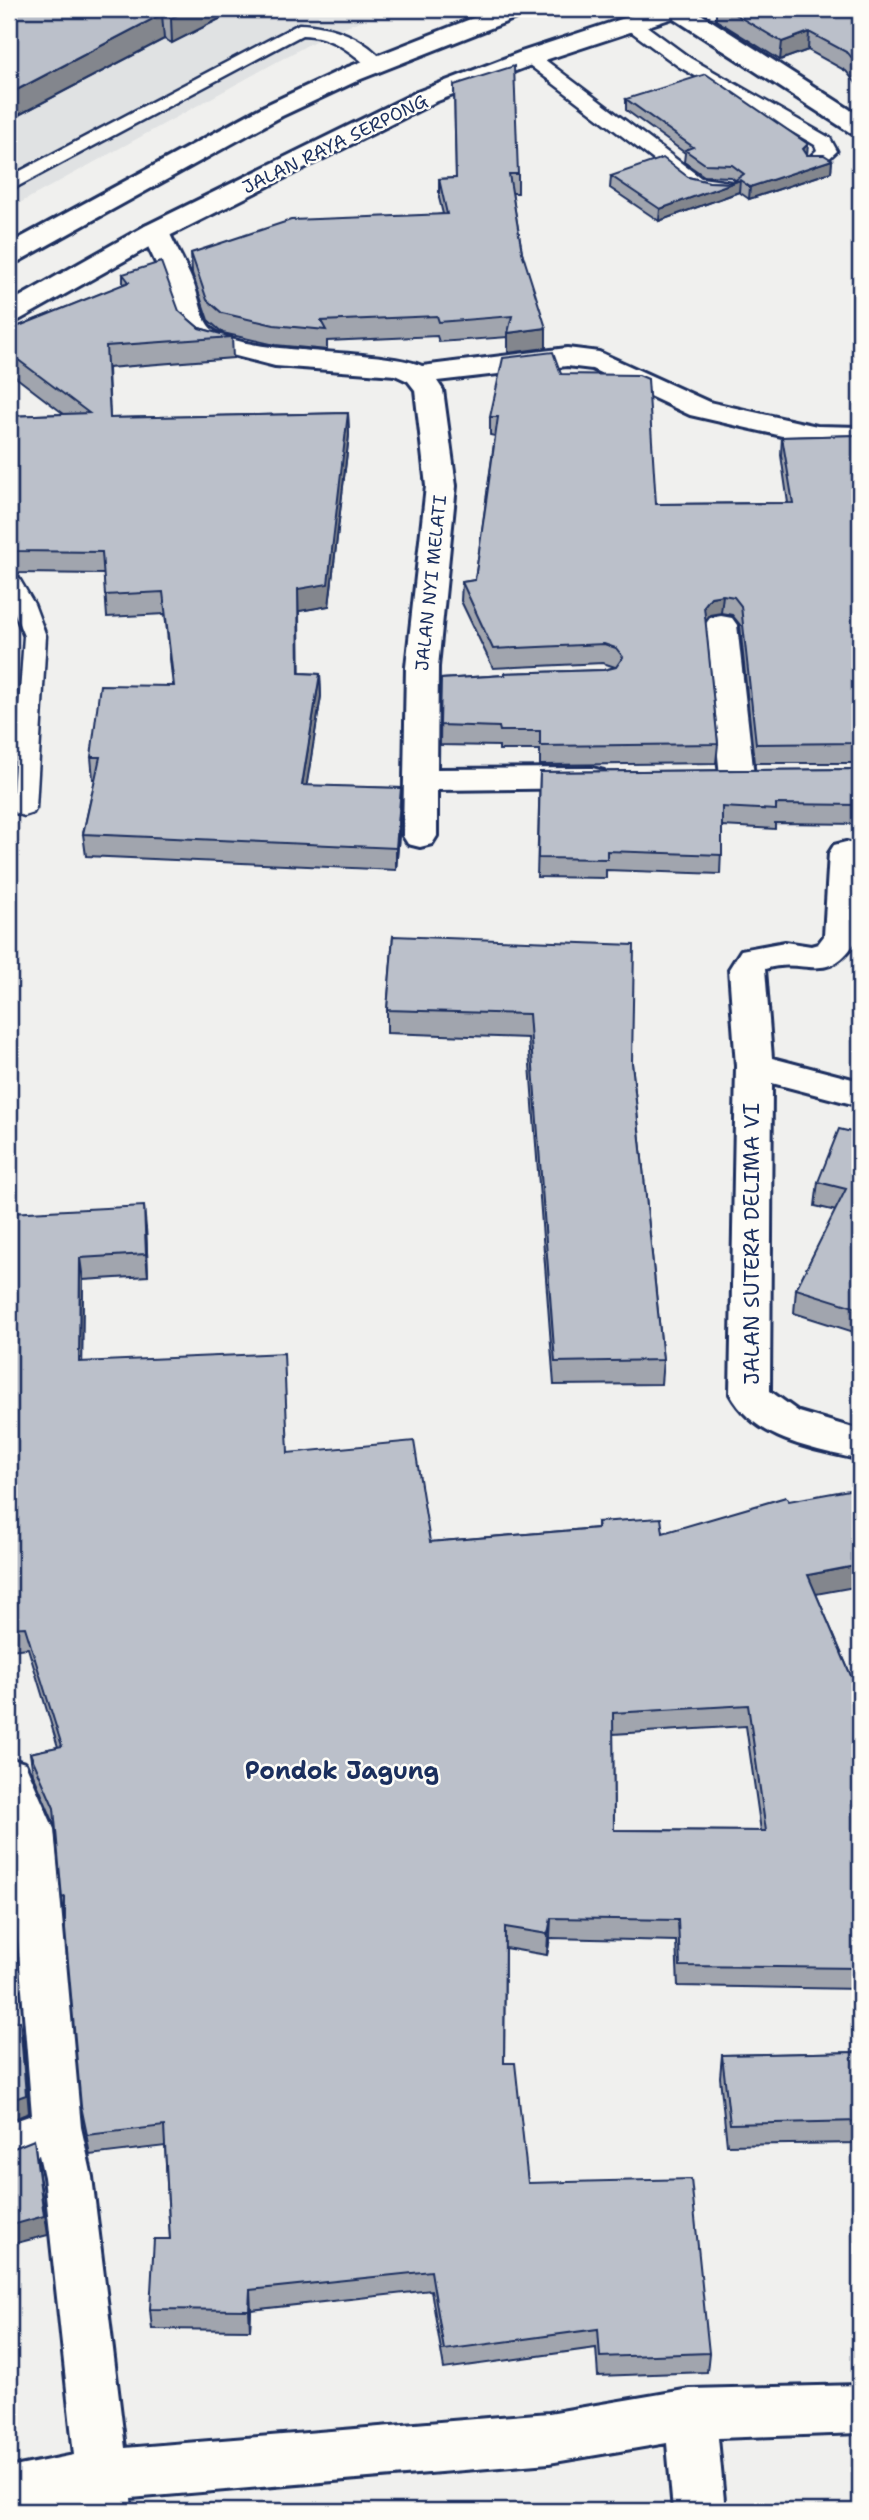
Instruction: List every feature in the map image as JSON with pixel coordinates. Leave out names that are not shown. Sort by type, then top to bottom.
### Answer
[{"type":"street","points":[[9,255],[273,111],[377,64],[517,9]]},
{"type":"street","points":[[676,9],[860,127]]},
{"type":"street","name":"JALAN RAYA SERPONG","points":[[9,314],[155,232],[426,97],[530,57],[676,9]]},
{"type":"street","points":[[155,232],[175,272],[196,330],[211,341],[275,356],[400,367],[418,375],[566,357],[598,361],[701,409],[817,435],[860,436]]},
{"type":"street","points":[[43,236],[92,268]]},
{"type":"street","name":"JALAN NYI MELATI","points":[[418,375],[429,390],[441,486],[434,686],[419,780],[419,836]]},
{"type":"street","points":[[721,625],[736,776]]},
{"type":"street","points":[[419,780],[626,778]]},
{"type":"street","name":"JALAN SUTERA DELIMA VI","points":[[846,853],[841,938],[830,952],[813,958],[785,954],[765,955],[753,958],[747,969],[754,1066],[750,1394],[758,1407],[791,1426],[860,1446]]},
{"type":"street","points":[[754,1066],[860,1093]]},
{"type":"street","points":[[9,1776],[32,1829],[57,2127],[68,2177],[104,2493]]},
{"type":"street","points":[[9,2145],[57,2127]]},
{"type":"street","points":[[9,2493],[104,2493],[549,2438],[690,2414],[860,2409]]},
{"type":"street","points":[[690,2414],[699,2511]]},
{"type":"lane","points":[[631,23],[684,62],[822,142],[827,150],[815,161]]},
{"type":"lane","points":[[9,185],[299,29],[320,29],[340,35],[377,64]]},
{"type":"lane","points":[[530,57],[696,183],[712,187],[731,186]]},
{"type":"lane","points":[[9,580],[23,604],[35,636],[24,808]]},
{"type":"shaded area","points":[[9,9],[393,9],[333,31],[9,209]]},
{"type":"building","points":[[9,9],[189,9],[171,18],[162,14],[9,94]]},
{"type":"building","points":[[726,9],[860,9],[860,68],[848,53],[809,32],[782,42]]},
{"type":"building","points":[[514,66],[518,174],[509,174],[522,252],[546,328],[508,333],[512,316],[439,322],[437,316],[321,321],[326,330],[274,325],[222,313],[207,300],[191,253],[291,220],[447,214],[439,179],[456,178],[454,85]]},
{"type":"building","points":[[706,74],[808,144],[803,149],[807,155],[824,155],[832,160],[750,187],[740,180],[660,209],[611,176],[663,158],[688,177],[709,182],[731,183],[744,174],[732,165],[705,164],[685,150],[693,147],[626,99]]},
{"type":"building","points":[[161,262],[179,311],[199,328],[232,337],[106,346],[110,418],[348,413],[328,584],[298,589],[299,673],[320,674],[302,785],[401,788],[396,848],[83,834],[100,757],[91,757],[100,685],[174,686],[163,592],[105,595],[102,552],[9,549],[9,416],[89,413],[9,353],[9,330],[129,282],[123,274]]},
{"type":"building","points":[[553,352],[561,374],[639,375],[648,379],[656,504],[793,503],[782,437],[860,435],[860,743],[756,744],[741,606],[734,597],[723,595],[711,597],[704,606],[718,744],[540,746],[540,731],[500,731],[499,727],[440,725],[441,679],[505,675],[504,673],[604,670],[616,667],[623,657],[616,648],[604,644],[493,649],[462,582],[475,580],[498,417],[490,417],[503,358]]},
{"type":"building","points":[[860,769],[860,805],[776,804],[776,810],[722,807],[722,855],[607,851],[607,859],[538,858],[540,772]]},
{"type":"building","points":[[393,936],[634,945],[632,1063],[663,1360],[555,1362],[529,1014],[387,1010]]},
{"type":"building","points":[[839,1129],[860,1134],[860,1309],[796,1289],[846,1189],[818,1182]]},
{"type":"building","points":[[144,1206],[146,1254],[80,1258],[79,1362],[284,1353],[288,1453],[414,1441],[430,1542],[598,1528],[597,1522],[661,1518],[663,1533],[786,1497],[789,1501],[860,1488],[860,1565],[808,1575],[860,1697],[860,1968],[680,1966],[678,1920],[551,1918],[548,1934],[505,1927],[504,2063],[515,2063],[528,2183],[691,2179],[709,2353],[600,2357],[598,2329],[444,2350],[431,2271],[250,2290],[249,2310],[150,2309],[154,2239],[170,2239],[164,2126],[87,2135],[81,2106],[65,1929],[65,1897],[62,1898],[54,1808],[30,1753],[62,1746],[25,1627],[9,1628],[9,1213]],"holes":[[[748,1705],[766,1831],[614,1830],[613,1713]]]},
{"type":"building","points":[[9,1877],[11,1907],[9,1908]]},
{"type":"building","points":[[20,2021],[26,2095],[9,2101],[9,2023]]},
{"type":"building","points":[[860,2052],[860,2121],[730,2124],[722,2055]]},
{"type":"building","points":[[34,2140],[44,2216],[9,2226],[9,2150]]},
{"type":"district","name":"Pondok Jagung","points":[[342,1771]]}]
